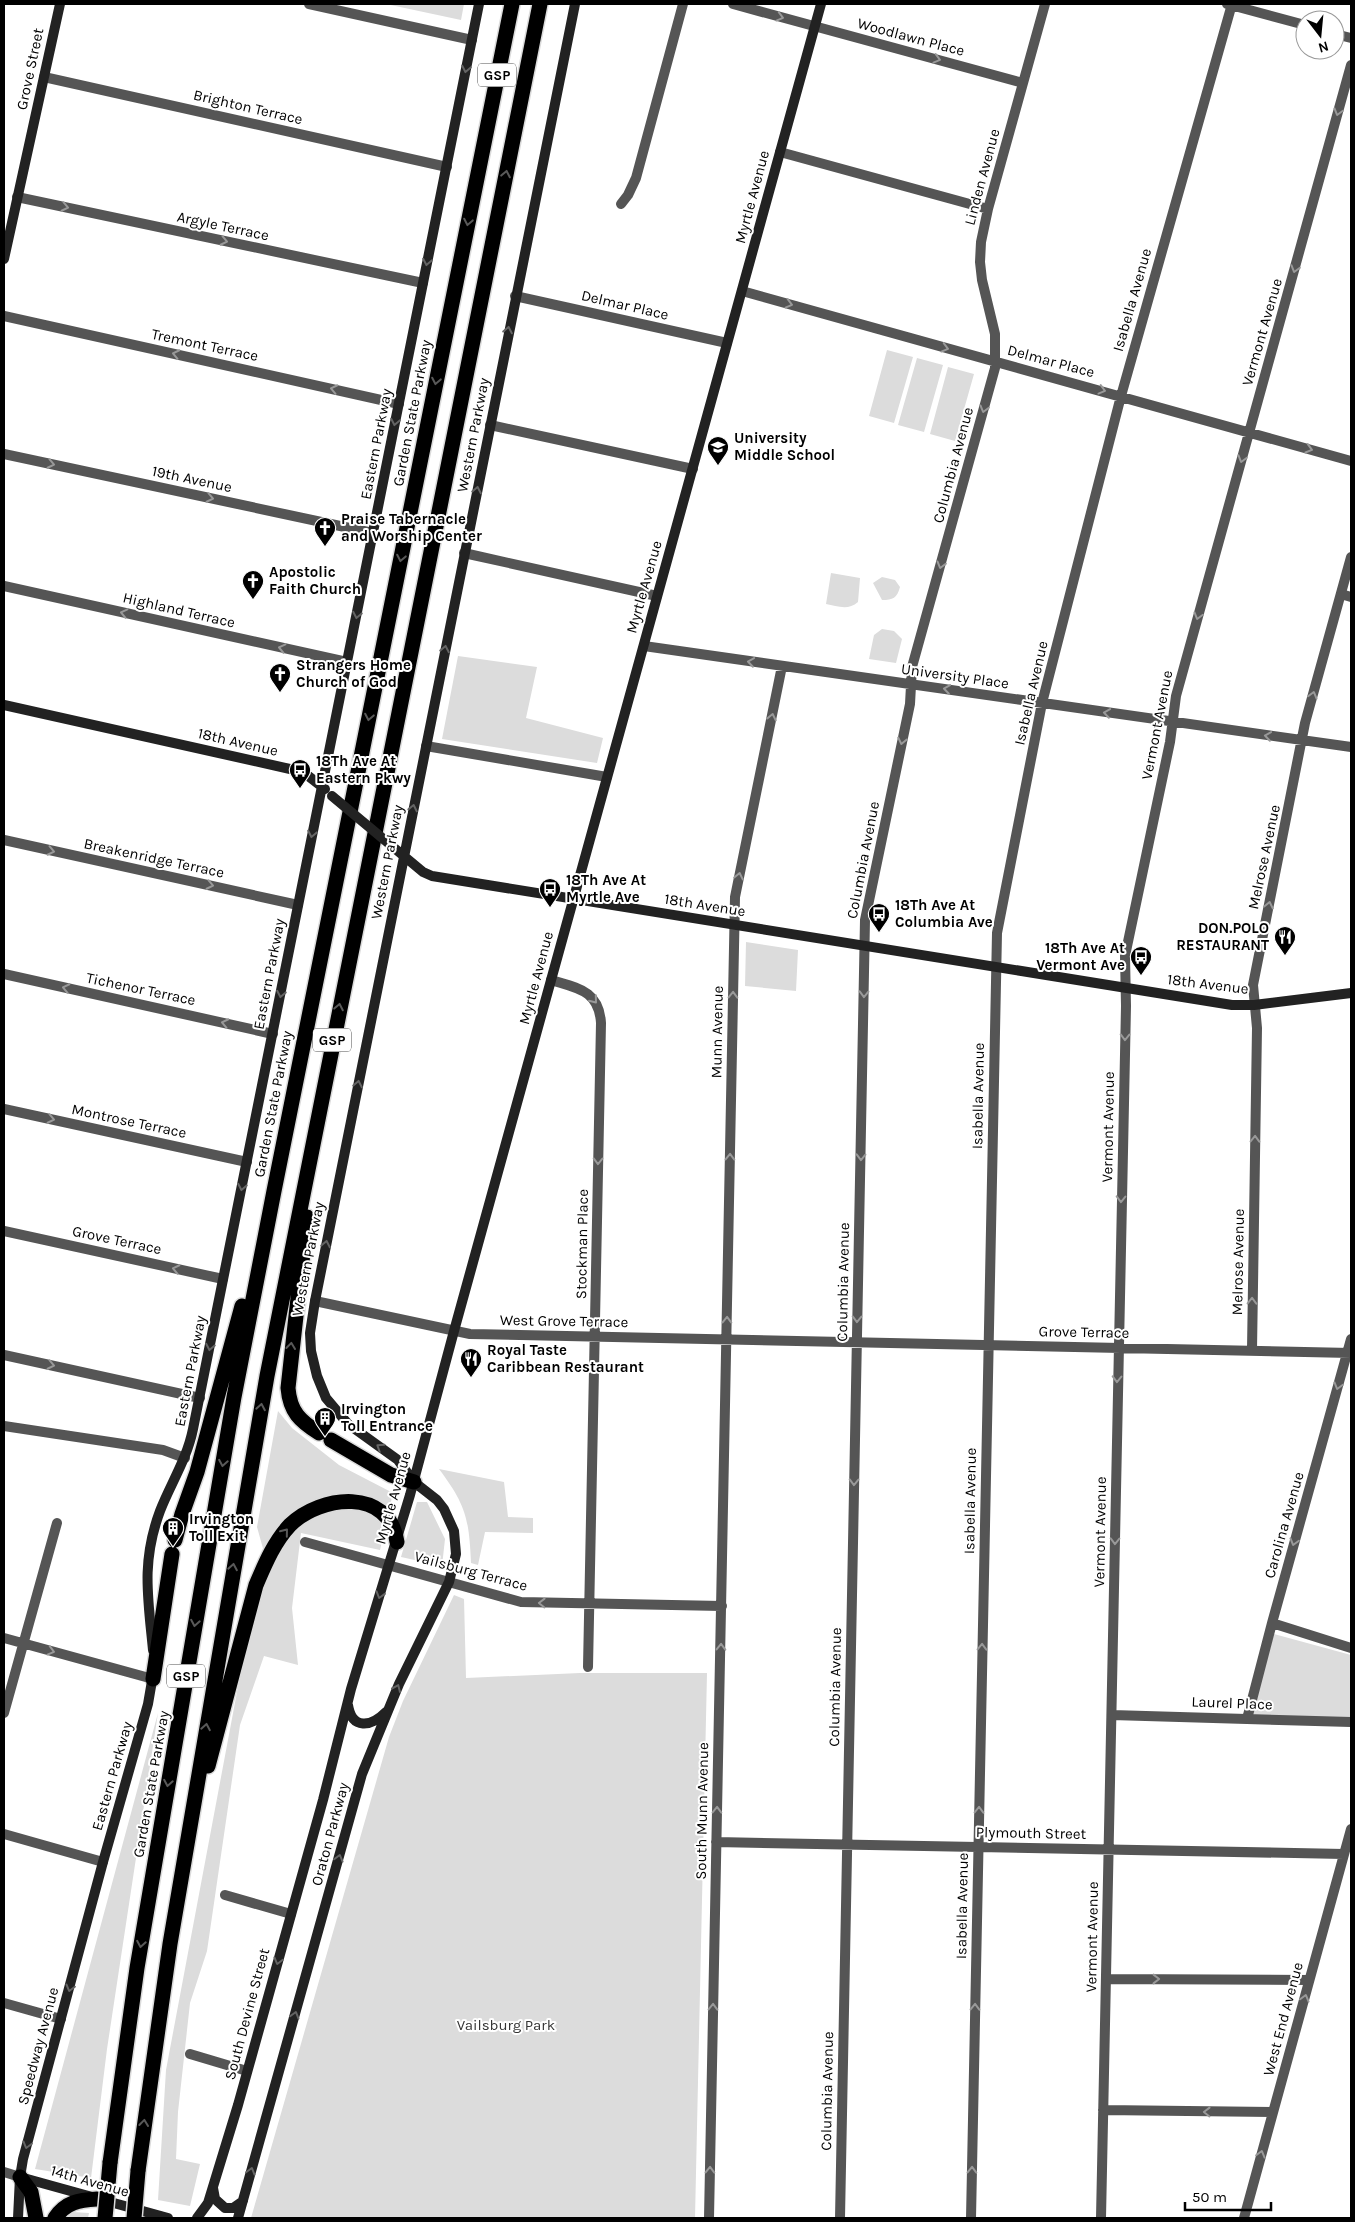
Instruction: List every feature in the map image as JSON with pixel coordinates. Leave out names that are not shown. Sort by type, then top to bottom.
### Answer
[{"type":"highway","points":[[482,147],[501,4]]},
{"type":"highway","name":"Garden State Parkway","points":[[105,2218],[110,2163],[133,1996],[206,1559],[274,1191],[512,4]]},
{"type":"highway","name":"GSP","points":[[134,2218],[138,2171],[156,2032],[267,1376],[540,4]]},
{"type":"highway","points":[[523,89],[551,4]]},
{"type":"highway","points":[[322,1094],[288,1388],[289,1401],[296,1417],[325,1437],[391,1475],[414,1482]]},
{"type":"highway","points":[[153,1680],[174,1547],[182,1514],[197,1472],[274,1191]]},
{"type":"highway","points":[[184,1862],[251,1602],[263,1568],[277,1542],[292,1524],[306,1514],[332,1504],[356,1501],[375,1507],[385,1514],[394,1531],[396,1542]]},
{"type":"highway","points":[[20,2177],[31,2192],[36,2218]]},
{"type":"highway","points":[[55,2218],[68,2205],[80,2200],[98,2199]]},
{"type":"main road","name":"Grove Street","points":[[4,259],[60,4]]},
{"type":"main road","name":"Eastern Parkway","points":[[82,1941],[153,1680],[153,1650],[146,1589],[148,1560],[160,1511],[185,1458],[200,1398],[479,4]]},
{"type":"main road","name":"Western Parkway","points":[[414,1482],[398,1460],[348,1424],[326,1398],[317,1376],[311,1351],[310,1333],[515,296],[575,4]]},
{"type":"main road","name":"Myrtle Avenue","points":[[319,1815],[347,1704],[414,1482],[454,1331],[821,4]]},
{"type":"main road","name":"18th Avenue","points":[[4,705],[299,771],[321,786],[423,872],[432,876],[1232,1005],[1254,1005],[1351,993]]},
{"type":"main road","name":"Oraton Parkway","points":[[238,2218],[362,1774],[399,1684],[449,1582],[456,1554],[454,1531],[440,1505],[426,1490],[414,1482]]},
{"type":"main road","points":[[347,1704],[353,1718],[366,1724],[375,1721],[389,1708]]},
{"type":"main road","name":"South Devine Street","points":[[197,2218],[204,2209],[214,2184],[319,1815]]},
{"type":"main road","name":"Speedway Avenue","points":[[18,2218],[20,2177],[82,1941]]},
{"type":"main road","name":"14th Avenue","points":[[20,2177],[168,2218]]},
{"type":"main road","points":[[214,2184],[214,2195],[221,2206],[233,2208],[243,2201]]},
{"type":"street","points":[[309,4],[472,40]]},
{"type":"street","points":[[621,204],[628,196],[636,178],[683,4]]},
{"type":"street","name":"Woodlawn Place","points":[[734,4],[1023,83]]},
{"type":"street","name":"Linden Avenue","points":[[996,362],[994,325],[982,280],[980,262],[981,242],[988,209],[1045,4]]},
{"type":"street","points":[[1230,4],[1295,22]]},
{"type":"street","name":"Isabella Avenue","points":[[971,2218],[996,967],[999,920],[1042,703],[1121,396],[1230,4]]},
{"type":"street","name":"Vermont Avenue","points":[[1101,2218],[1112,1715],[1125,988],[1124,956],[1170,742],[1176,696],[1351,65]]},
{"type":"street","name":"Brighton Terrace","points":[[44,77],[447,167]]},
{"type":"street","points":[[780,152],[988,209]]},
{"type":"street","name":"Argyle Terrace","points":[[17,197],[423,283]]},
{"type":"street","name":"Delmar Place","points":[[742,291],[1351,461]]},
{"type":"street","name":"Delmar Place","points":[[515,296],[727,343]]},
{"type":"street","name":"Tremont Terrace","points":[[4,316],[399,404]]},
{"type":"street","name":"Columbia Avenue","points":[[840,2218],[866,914],[910,704],[912,668],[996,362]]},
{"type":"street","points":[[490,425],[692,469]]},
{"type":"street","name":"19th Avenue","points":[[4,454],[373,533]]},
{"type":"street","points":[[464,553],[657,596]]},
{"type":"street","name":"Melrose Avenue","points":[[1252,1350],[1257,1028],[1254,1005],[1254,978],[1302,740],[1346,595],[1351,557]]},
{"type":"street","name":"Highland Terrace","points":[[4,586],[347,662]]},
{"type":"street","name":"University Place","points":[[644,646],[1351,747]]},
{"type":"street","name":"Munn Avenue","points":[[726,1404],[736,890],[782,666]]},
{"type":"street","points":[[426,746],[607,777]]},
{"type":"street","name":"Breakenridge Terrace","points":[[4,840],[298,905]]},
{"type":"street","name":"Tichenor Terrace","points":[[4,974],[273,1034]]},
{"type":"street","name":"Stockman Place","points":[[551,980],[590,995],[598,1004],[601,1016],[590,1604]]},
{"type":"street","name":"Montrose Terrace","points":[[4,1109],[247,1162]]},
{"type":"street","name":"Grove Terrace","points":[[4,1231],[223,1279]]},
{"type":"street","name":"West Grove Terrace","points":[[315,1300],[470,1334],[816,1342]]},
{"type":"street","name":"Carolina Avenue","points":[[1247,1719],[1272,1623],[1349,1353],[1351,1339]]},
{"type":"street","name":"Grove Terrace","points":[[816,1342],[1349,1353]]},
{"type":"street","points":[[4,1355],[200,1398]]},
{"type":"street","name":"South Munn Avenue","points":[[709,2218],[726,1404]]},
{"type":"street","points":[[4,1426],[163,1450],[185,1458]]},
{"type":"street","points":[[4,1713],[57,1523]]},
{"type":"street","name":"Vailsburg Terrace","points":[[305,1542],[390,1564],[521,1602],[722,1606]]},
{"type":"street","points":[[588,1667],[590,1604]]},
{"type":"street","points":[[1272,1623],[1351,1648]]},
{"type":"street","points":[[4,1638],[153,1680]]},
{"type":"street","name":"Laurel Place","points":[[1112,1715],[1351,1722]]},
{"type":"street","name":"West End Avenue","points":[[1244,2218],[1351,1828]]},
{"type":"street","points":[[4,1834],[103,1862]]},
{"type":"street","name":"Plymouth Street","points":[[716,1842],[1344,1854]]},
{"type":"street","points":[[224,1895],[291,1914]]},
{"type":"street","points":[[1107,1979],[1309,1980]]},
{"type":"street","points":[[4,2003],[61,2019]]},
{"type":"street","points":[[190,2054],[247,2071]]},
{"type":"street","points":[[1104,2110],[1273,2112]]},
{"type":"street","name":"14th Avenue","points":[[4,2172],[20,2177]]},
{"type":"green space","points":[[386,4],[464,4],[461,20]]},
{"type":"green space","points":[[887,350],[913,357],[894,423],[869,416]]},
{"type":"green space","points":[[917,358],[943,365],[924,432],[898,425]]},
{"type":"green space","points":[[948,367],[974,374],[955,441],[930,434]]},
{"type":"green space","points":[[831,573],[860,578],[858,602],[846,607],[826,604]]},
{"type":"green space","points":[[882,577],[895,580],[900,587],[896,596],[892,599],[882,600],[873,583]]},
{"type":"green space","points":[[882,629],[894,631],[902,639],[896,663],[869,659],[874,635]]},
{"type":"green space","points":[[458,656],[537,667],[526,718],[603,738],[597,763],[442,739]]},
{"type":"green space","points":[[746,942],[798,950],[796,991],[745,986]]},
{"type":"green space","points":[[278,1411],[292,1428],[339,1465],[393,1493],[380,1550],[301,1533],[292,1608],[298,1665],[264,1656],[240,1725],[207,1951],[190,2003],[178,2112],[176,2159],[200,2164],[190,2206],[158,2200],[166,2070],[249,1628],[269,1570],[257,1527]]},
{"type":"green space","points":[[439,1469],[504,1482],[508,1517],[533,1518],[533,1533],[485,1532],[478,1565],[471,1563],[469,1534],[464,1513],[455,1493]]},
{"type":"green space","points":[[417,1502],[427,1502],[445,1539],[442,1566],[401,1557]]},
{"type":"green space","name":"Vailsburg Park","points":[[454,1595],[464,1599],[466,1678],[580,1673],[707,1673],[695,2218],[251,2218],[389,1737],[403,1701]]},
{"type":"green space","points":[[1274,1634],[1351,1655],[1351,1719],[1251,1716]]},
{"type":"green space","points":[[158,1713],[107,2049],[91,2178],[35,2169]]},
{"type":"green space","points":[[72,2212],[89,2213],[88,2218],[67,2218]]},
{"type":"place","name":"University Middle School","points":[[718,466]]},
{"type":"place","name":"Praise Tabernacle and Worship Center","points":[[325,547]]},
{"type":"place","name":"Apostolic Faith Church","points":[[253,600]]},
{"type":"place","name":"Strangers Home Church of God","points":[[280,693]]},
{"type":"place","name":"18Th Ave At Eastern Pkwy","points":[[300,789]]},
{"type":"place","name":"18Th Ave At Myrtle Ave","points":[[550,908]]},
{"type":"place","name":"18Th Ave At Columbia Ave","points":[[879,933]]},
{"type":"place","name":"DON.POLO RESTAURANT","points":[[1285,956]]},
{"type":"place","name":"18Th Ave At Vermont Ave","points":[[1141,976]]},
{"type":"place","name":"Royal Taste Caribbean Restaurant","points":[[471,1378]]},
{"type":"place","name":"Irvington Toll Entrance","points":[[325,1437]]},
{"type":"place","name":"Irvington Toll Exit","points":[[173,1547]]}]
